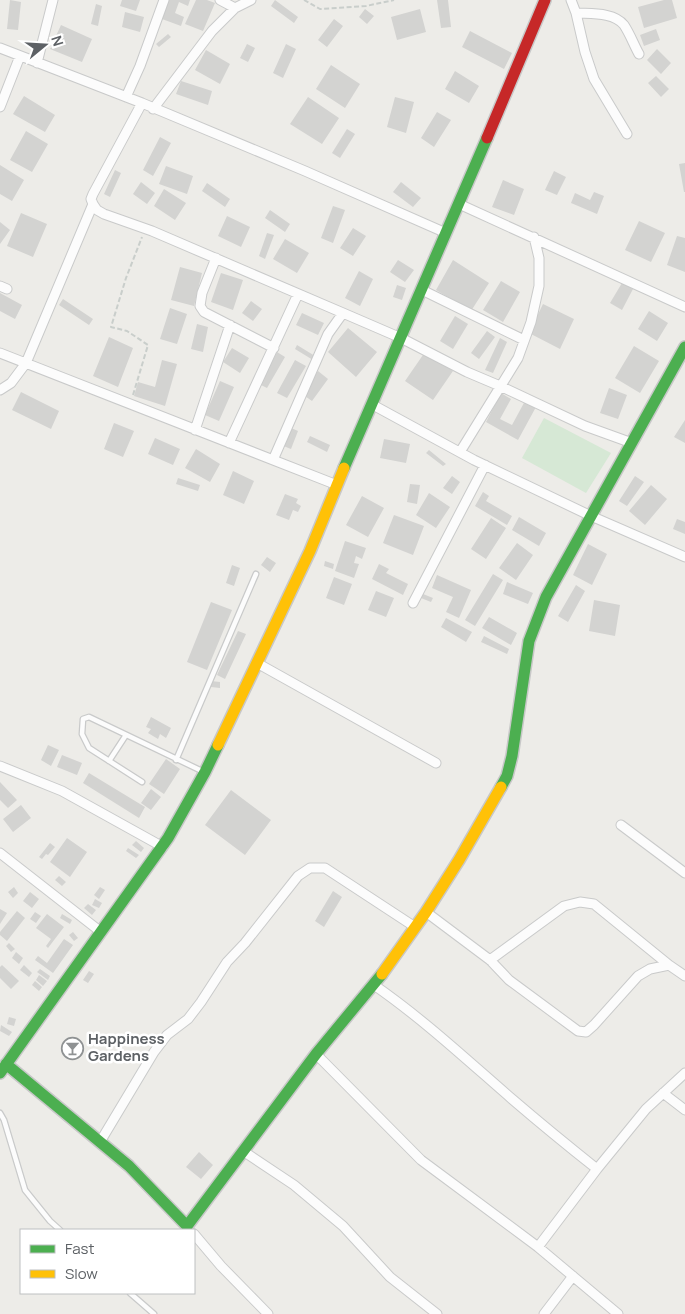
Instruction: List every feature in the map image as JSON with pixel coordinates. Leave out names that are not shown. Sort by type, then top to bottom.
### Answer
[{"type":"street","points":[[37,63],[53,0]]},
{"type":"street","points":[[126,97],[140,66],[164,0]]},
{"type":"street","points":[[220,0],[236,8]]},
{"type":"street","points":[[189,1229],[129,1166],[3,1069],[162,847],[205,772],[310,551],[545,0]]},
{"type":"street","points":[[571,0],[594,79],[627,134]]},
{"type":"street","points":[[153,109],[212,31],[236,8],[247,1]]},
{"type":"street","points":[[576,13],[600,14],[618,19],[625,26],[638,54]]},
{"type":"street","points":[[0,48],[142,103],[305,171],[446,233]]},
{"type":"street","points":[[0,107],[20,56]]},
{"type":"street","points":[[0,390],[11,383],[26,363],[92,204],[93,194],[142,103]]},
{"type":"street","points":[[92,204],[104,214],[146,228],[343,312],[402,338],[467,372],[585,426],[632,443]]},
{"type":"street","points":[[459,204],[685,307]]},
{"type":"street","points":[[460,452],[518,358],[531,322],[539,286],[539,258],[534,237]]},
{"type":"street","points":[[216,258],[202,293],[200,306],[204,312],[274,348]]},
{"type":"street","points":[[422,290],[524,340]]},
{"type":"street","points":[[229,444],[298,294]]},
{"type":"street","points":[[272,460],[328,334],[343,312]]},
{"type":"street","points":[[195,430],[230,325]]},
{"type":"street","points":[[191,1229],[243,1151],[316,1054],[374,985],[460,860],[507,776],[512,756],[529,641],[546,597],[685,347]]},
{"type":"street","points":[[0,353],[337,485]]},
{"type":"street","points":[[373,405],[485,465],[591,516],[685,557]]},
{"type":"street","points":[[413,603],[485,465]]},
{"type":"street","points":[[257,663],[436,763]]},
{"type":"street","points":[[0,766],[62,791],[162,847]]},
{"type":"street","points":[[621,825],[685,873]]},
{"type":"street","points":[[0,854],[101,932]]},
{"type":"street","points":[[100,1142],[158,1046],[167,1035],[188,1018],[201,1002],[227,962],[298,876],[310,868],[324,868],[415,927]]},
{"type":"street","points":[[490,960],[564,906],[580,902],[594,904],[685,976]]},
{"type":"street","points":[[426,912],[490,960],[508,980],[578,1031],[586,1032],[594,1025],[638,976],[650,969],[669,965]]},
{"type":"street","points":[[374,985],[445,1040],[597,1170]]},
{"type":"street","points":[[316,1054],[422,1160],[538,1247],[618,1314]]},
{"type":"street","points":[[538,1247],[646,1109],[685,1073]]},
{"type":"street","points":[[663,1093],[685,1110]]},
{"type":"street","points":[[243,1151],[294,1185],[343,1226],[390,1277],[437,1314]]},
{"type":"street","points":[[195,1236],[221,1266],[268,1314]]},
{"type":"street","points":[[544,1314],[573,1276]]},
{"type":"lane","points":[[176,760],[256,574]]},
{"type":"lane","points":[[142,782],[89,748],[82,734],[83,719],[90,717],[176,760],[205,772]]},
{"type":"lane","points":[[109,761],[126,735]]},
{"type":"lane","points":[[0,1113],[4,1120],[24,1190],[59,1229]]},
{"type":"lane","points":[[131,1294],[154,1314]]},
{"type":"path","points":[[304,0],[320,9],[366,6],[394,0]]},
{"type":"path","points":[[130,405],[148,344],[127,331],[111,327],[126,278],[146,228]]},
{"type":"green space","points":[[544,418],[611,453],[586,493],[522,458]]},
{"type":"building","points":[[10,0],[21,2],[18,30],[7,29]]},
{"type":"building","points":[[122,0],[140,0],[136,11],[120,6]]},
{"type":"building","points":[[169,0],[190,0],[188,6],[179,2],[175,13],[184,17],[181,26],[162,19]]},
{"type":"building","points":[[196,0],[207,0],[215,3],[203,31],[185,24]]},
{"type":"building","points":[[275,0],[298,17],[294,23],[271,6]]},
{"type":"building","points":[[437,0],[448,0],[451,27],[441,28]]},
{"type":"building","points":[[664,0],[672,0],[677,18],[644,28],[638,7]]},
{"type":"building","points":[[96,4],[102,6],[98,26],[91,24]]},
{"type":"building","points":[[365,9],[374,16],[367,24],[359,17]]},
{"type":"building","points":[[420,9],[426,32],[397,40],[391,17]]},
{"type":"building","points":[[125,12],[144,17],[140,32],[122,27]]},
{"type":"building","points":[[334,19],[343,26],[327,47],[318,40]]},
{"type":"building","points":[[61,25],[92,39],[82,62],[50,49]]},
{"type":"building","points":[[656,29],[660,40],[644,46],[640,35]]},
{"type":"building","points":[[470,31],[512,53],[504,69],[462,47]]},
{"type":"building","points":[[168,34],[171,37],[159,47],[156,44]]},
{"type":"building","points":[[247,44],[255,48],[248,62],[240,58]]},
{"type":"building","points":[[286,44],[296,49],[283,78],[273,73]]},
{"type":"building","points":[[657,49],[671,63],[661,74],[647,60]]},
{"type":"building","points":[[206,50],[230,64],[220,84],[195,70]]},
{"type":"building","points":[[331,65],[360,84],[345,108],[316,89]]},
{"type":"building","points":[[455,71],[479,86],[469,103],[445,89]]},
{"type":"building","points":[[656,76],[669,89],[661,97],[648,83]]},
{"type":"building","points":[[181,81],[212,91],[208,105],[176,94]]},
{"type":"building","points":[[24,96],[55,115],[45,132],[13,114]]},
{"type":"building","points":[[308,97],[339,118],[322,144],[290,124]]},
{"type":"building","points":[[395,97],[414,102],[406,133],[387,127]]},
{"type":"building","points":[[437,112],[451,120],[434,147],[421,138]]},
{"type":"building","points":[[347,129],[355,134],[340,158],[332,153]]},
{"type":"building","points":[[26,131],[48,144],[32,172],[10,160]]},
{"type":"building","points":[[160,137],[171,143],[153,176],[143,170]]},
{"type":"building","points":[[685,163],[685,192],[684,192],[679,164]]},
{"type":"building","points":[[0,165],[24,180],[12,201],[0,194]]},
{"type":"building","points":[[166,166],[193,176],[187,194],[159,184]]},
{"type":"building","points":[[115,170],[121,173],[110,197],[104,194]]},
{"type":"building","points":[[554,171],[566,177],[557,195],[545,190]]},
{"type":"building","points":[[503,180],[524,189],[514,215],[492,207]]},
{"type":"building","points":[[141,182],[155,193],[147,204],[133,194]]},
{"type":"building","points":[[401,182],[421,198],[413,207],[393,192]]},
{"type":"building","points":[[207,183],[230,199],[225,207],[202,191]]},
{"type":"building","points":[[164,189],[186,203],[175,220],[154,206]]},
{"type":"building","points":[[594,192],[604,196],[597,214],[571,203],[575,193],[590,200]]},
{"type":"building","points":[[333,206],[345,210],[333,243],[321,238]]},
{"type":"building","points":[[270,210],[290,224],[285,232],[265,218]]},
{"type":"building","points":[[21,213],[47,224],[33,257],[7,246]]},
{"type":"building","points":[[227,216],[250,227],[241,247],[218,236]]},
{"type":"building","points":[[639,221],[665,233],[651,262],[625,250]]},
{"type":"building","points":[[0,222],[10,230],[0,244]]},
{"type":"building","points":[[353,228],[366,236],[353,256],[340,248]]},
{"type":"building","points":[[267,233],[274,235],[265,259],[259,256]]},
{"type":"building","points":[[677,236],[685,238],[685,272],[667,265]]},
{"type":"building","points":[[285,239],[309,253],[297,273],[273,259]]},
{"type":"building","points":[[398,260],[414,270],[405,282],[390,272]]},
{"type":"building","points":[[453,260],[489,283],[471,311],[436,290]]},
{"type":"building","points":[[180,267],[202,273],[194,306],[171,300]]},
{"type":"building","points":[[359,271],[373,279],[360,306],[345,298]]},
{"type":"building","points":[[221,273],[243,280],[233,310],[211,302]]},
{"type":"building","points":[[501,281],[520,292],[503,322],[483,310]]},
{"type":"building","points":[[622,283],[633,289],[622,310],[610,303]]},
{"type":"building","points":[[397,285],[406,288],[402,300],[393,297]]},
{"type":"building","points":[[0,293],[22,305],[15,319],[0,311]]},
{"type":"building","points":[[63,299],[93,319],[89,325],[59,305]]},
{"type":"building","points":[[251,301],[262,309],[253,321],[242,313]]},
{"type":"building","points":[[543,304],[574,319],[560,349],[529,333]]},
{"type":"building","points":[[170,308],[187,314],[177,344],[160,339]]},
{"type":"building","points":[[649,311],[668,323],[657,341],[638,329]]},
{"type":"building","points":[[302,313],[324,323],[318,335],[296,325]]},
{"type":"building","points":[[455,316],[468,324],[453,349],[440,341]]},
{"type":"building","points":[[197,324],[208,327],[203,352],[191,349]]},
{"type":"building","points":[[348,328],[377,352],[356,377],[328,352]]},
{"type":"building","points":[[487,331],[495,337],[479,359],[471,353]]},
{"type":"building","points":[[109,337],[133,348],[118,387],[93,376]]},
{"type":"building","points":[[500,338],[507,342],[493,373],[485,370]]},
{"type":"building","points":[[297,345],[315,356],[313,360],[295,349]]},
{"type":"building","points":[[634,346],[659,361],[640,393],[615,378]]},
{"type":"building","points":[[232,348],[249,358],[240,373],[223,362]]},
{"type":"building","points":[[277,352],[285,357],[267,388],[259,384]]},
{"type":"building","points":[[425,352],[453,371],[433,400],[405,381]]},
{"type":"building","points":[[162,360],[177,364],[165,406],[134,396],[138,382],[155,387]]},
{"type":"building","points":[[295,360],[306,366],[287,398],[277,393]]},
{"type":"building","points":[[318,371],[328,379],[312,401],[302,394]]},
{"type":"building","points":[[220,381],[234,387],[219,421],[205,415]]},
{"type":"building","points":[[609,388],[627,395],[618,419],[600,413]]},
{"type":"building","points":[[21,392],[59,411],[51,429],[12,410]]},
{"type":"building","points":[[501,393],[511,399],[500,419],[512,425],[525,401],[536,407],[518,440],[486,422]]},
{"type":"building","points":[[685,420],[685,443],[674,437]]},
{"type":"building","points":[[114,423],[134,431],[123,457],[104,449]]},
{"type":"building","points":[[289,427],[298,431],[291,449],[281,445]]},
{"type":"building","points":[[310,436],[330,445],[327,452],[307,442]]},
{"type":"building","points":[[155,438],[180,449],[173,465],[148,454]]},
{"type":"building","points":[[384,439],[410,444],[406,463],[380,458]]},
{"type":"building","points":[[196,449],[220,464],[210,482],[185,468]]},
{"type":"building","points":[[429,450],[446,464],[443,466],[426,453]]},
{"type":"building","points":[[233,471],[254,481],[244,504],[223,495]]},
{"type":"building","points":[[452,476],[460,482],[452,494],[443,488]]},
{"type":"building","points":[[635,476],[644,482],[627,506],[619,501]]},
{"type":"building","points":[[178,478],[200,485],[198,491],[176,484]]},
{"type":"building","points":[[410,484],[420,485],[417,504],[407,502]]},
{"type":"building","points":[[651,485],[667,499],[645,525],[629,511]]},
{"type":"building","points":[[483,492],[489,496],[486,501],[512,516],[507,525],[475,506]]},
{"type":"building","points":[[429,493],[450,507],[436,528],[416,515]]},
{"type":"building","points":[[285,494],[298,499],[296,503],[301,506],[298,512],[293,510],[289,520],[276,515]]},
{"type":"building","points":[[362,496],[384,508],[368,537],[346,525]]},
{"type":"building","points":[[394,515],[424,526],[413,555],[383,543]]},
{"type":"building","points":[[519,517],[546,533],[539,546],[512,530]]},
{"type":"building","points":[[491,518],[506,528],[486,559],[471,549]]},
{"type":"building","points":[[677,519],[685,522],[685,534],[673,529]]},
{"type":"building","points":[[345,541],[366,548],[362,559],[356,556],[354,563],[359,564],[354,578],[335,571]]},
{"type":"building","points":[[517,543],[533,555],[516,580],[499,568]]},
{"type":"building","points":[[588,544],[607,554],[592,585],[573,575]]},
{"type":"building","points":[[267,557],[276,563],[270,572],[261,565]]},
{"type":"building","points":[[325,561],[334,564],[333,569],[324,566]]},
{"type":"building","points":[[379,564],[389,569],[386,573],[408,584],[403,595],[372,579]]},
{"type":"building","points":[[232,565],[240,568],[234,586],[226,583]]},
{"type":"building","points":[[493,574],[503,580],[475,626],[465,620]]},
{"type":"building","points":[[437,575],[471,590],[459,618],[446,612],[453,597],[432,588]]},
{"type":"building","points":[[334,577],[352,584],[344,605],[326,598]]},
{"type":"building","points":[[507,582],[533,593],[528,604],[503,594]]},
{"type":"building","points":[[576,585],[585,591],[568,622],[558,616]]},
{"type":"building","points":[[376,591],[394,598],[386,617],[368,610]]},
{"type":"building","points":[[423,594],[433,598],[431,602],[421,598]]},
{"type":"building","points":[[594,600],[620,605],[615,636],[589,631]]},
{"type":"building","points":[[211,602],[232,610],[207,670],[187,662]]},
{"type":"building","points":[[489,617],[517,633],[511,645],[482,628]]},
{"type":"building","points":[[446,618],[472,632],[466,642],[441,627]]},
{"type":"building","points":[[238,631],[246,634],[225,679],[217,675]]},
{"type":"building","points":[[484,636],[509,649],[507,654],[481,642]]},
{"type":"building","points":[[211,681],[220,682],[220,688],[211,687]]},
{"type":"building","points":[[151,717],[171,728],[166,738],[160,734],[158,739],[148,733],[151,729],[146,727]]},
{"type":"building","points":[[48,745],[59,750],[51,766],[41,760]]},
{"type":"building","points":[[62,755],[82,763],[77,775],[57,767]]},
{"type":"building","points":[[166,759],[180,769],[164,794],[149,784]]},
{"type":"building","points":[[89,773],[145,807],[139,818],[83,783]]},
{"type":"building","points":[[0,782],[17,800],[8,808],[0,800]]},
{"type":"building","points":[[151,789],[161,797],[151,810],[141,803]]},
{"type":"building","points":[[231,790],[271,820],[245,855],[205,825]]},
{"type":"building","points":[[21,805],[31,818],[13,832],[3,819]]},
{"type":"building","points":[[67,838],[87,852],[70,877],[50,862]]},
{"type":"building","points":[[136,841],[144,848],[141,852],[132,845]]},
{"type":"building","points":[[50,843],[55,847],[42,859],[39,857]]},
{"type":"building","points":[[128,848],[139,855],[136,858],[126,851]]},
{"type":"building","points":[[59,876],[66,882],[62,886],[55,880]]},
{"type":"building","points":[[14,887],[18,893],[13,898],[8,892]]},
{"type":"building","points":[[100,887],[105,890],[99,899],[94,895]]},
{"type":"building","points":[[333,891],[342,897],[324,927],[315,921]]},
{"type":"building","points":[[30,892],[39,899],[32,908],[23,901]]},
{"type":"building","points":[[95,899],[102,903],[99,908],[92,905]]},
{"type":"building","points":[[88,904],[96,910],[92,915],[84,908]]},
{"type":"building","points":[[0,909],[7,913],[0,924]]},
{"type":"building","points":[[17,911],[25,918],[7,941],[0,935],[0,932]]},
{"type":"building","points":[[35,912],[41,916],[36,923],[30,919]]},
{"type":"building","points":[[47,914],[64,927],[48,948],[46,946],[51,939],[36,928]]},
{"type":"building","points":[[62,914],[72,920],[70,924],[60,918]]},
{"type":"building","points":[[73,932],[78,938],[74,941],[69,935]]},
{"type":"building","points":[[64,939],[73,945],[53,973],[35,960],[38,956],[47,963]]},
{"type":"building","points":[[9,943],[15,949],[11,952],[6,946]]},
{"type":"building","points":[[16,952],[23,958],[19,964],[12,958]]},
{"type":"building","points":[[2,965],[19,981],[11,989],[0,978],[0,967]]},
{"type":"building","points":[[24,965],[32,973],[29,977],[20,970]]},
{"type":"building","points":[[40,969],[50,976],[48,980],[37,972]]},
{"type":"building","points":[[89,971],[94,974],[88,983],[83,980]]},
{"type":"building","points":[[39,975],[47,981],[43,986],[36,980]]},
{"type":"building","points":[[35,981],[42,987],[39,991],[32,985]]},
{"type":"building","points":[[9,1017],[16,1019],[14,1026],[7,1024]]},
{"type":"building","points":[[1,1025],[12,1032],[9,1036],[0,1031]]},
{"type":"building","points":[[199,1152],[213,1165],[201,1179],[186,1167]]},
{"type":"traffic: fast","points":[[344,468],[487,138]]},
{"type":"traffic: fast","points":[[501,787],[507,776],[512,756],[529,641],[546,597],[685,347]]},
{"type":"traffic: fast","points":[[0,1073],[168,838],[218,745]]},
{"type":"traffic: fast","points":[[6,1064],[129,1166],[187,1226],[316,1054],[382,974]]},
{"type":"traffic: slow","points":[[218,745],[310,551],[344,468]]},
{"type":"traffic: slow","points":[[382,974],[426,912],[459,860],[501,787]]},
{"type":"traffic: jam","points":[[487,138],[545,0]]},
{"type":"place","name":"Happiness Gardens","points":[[72,1048]]}]
